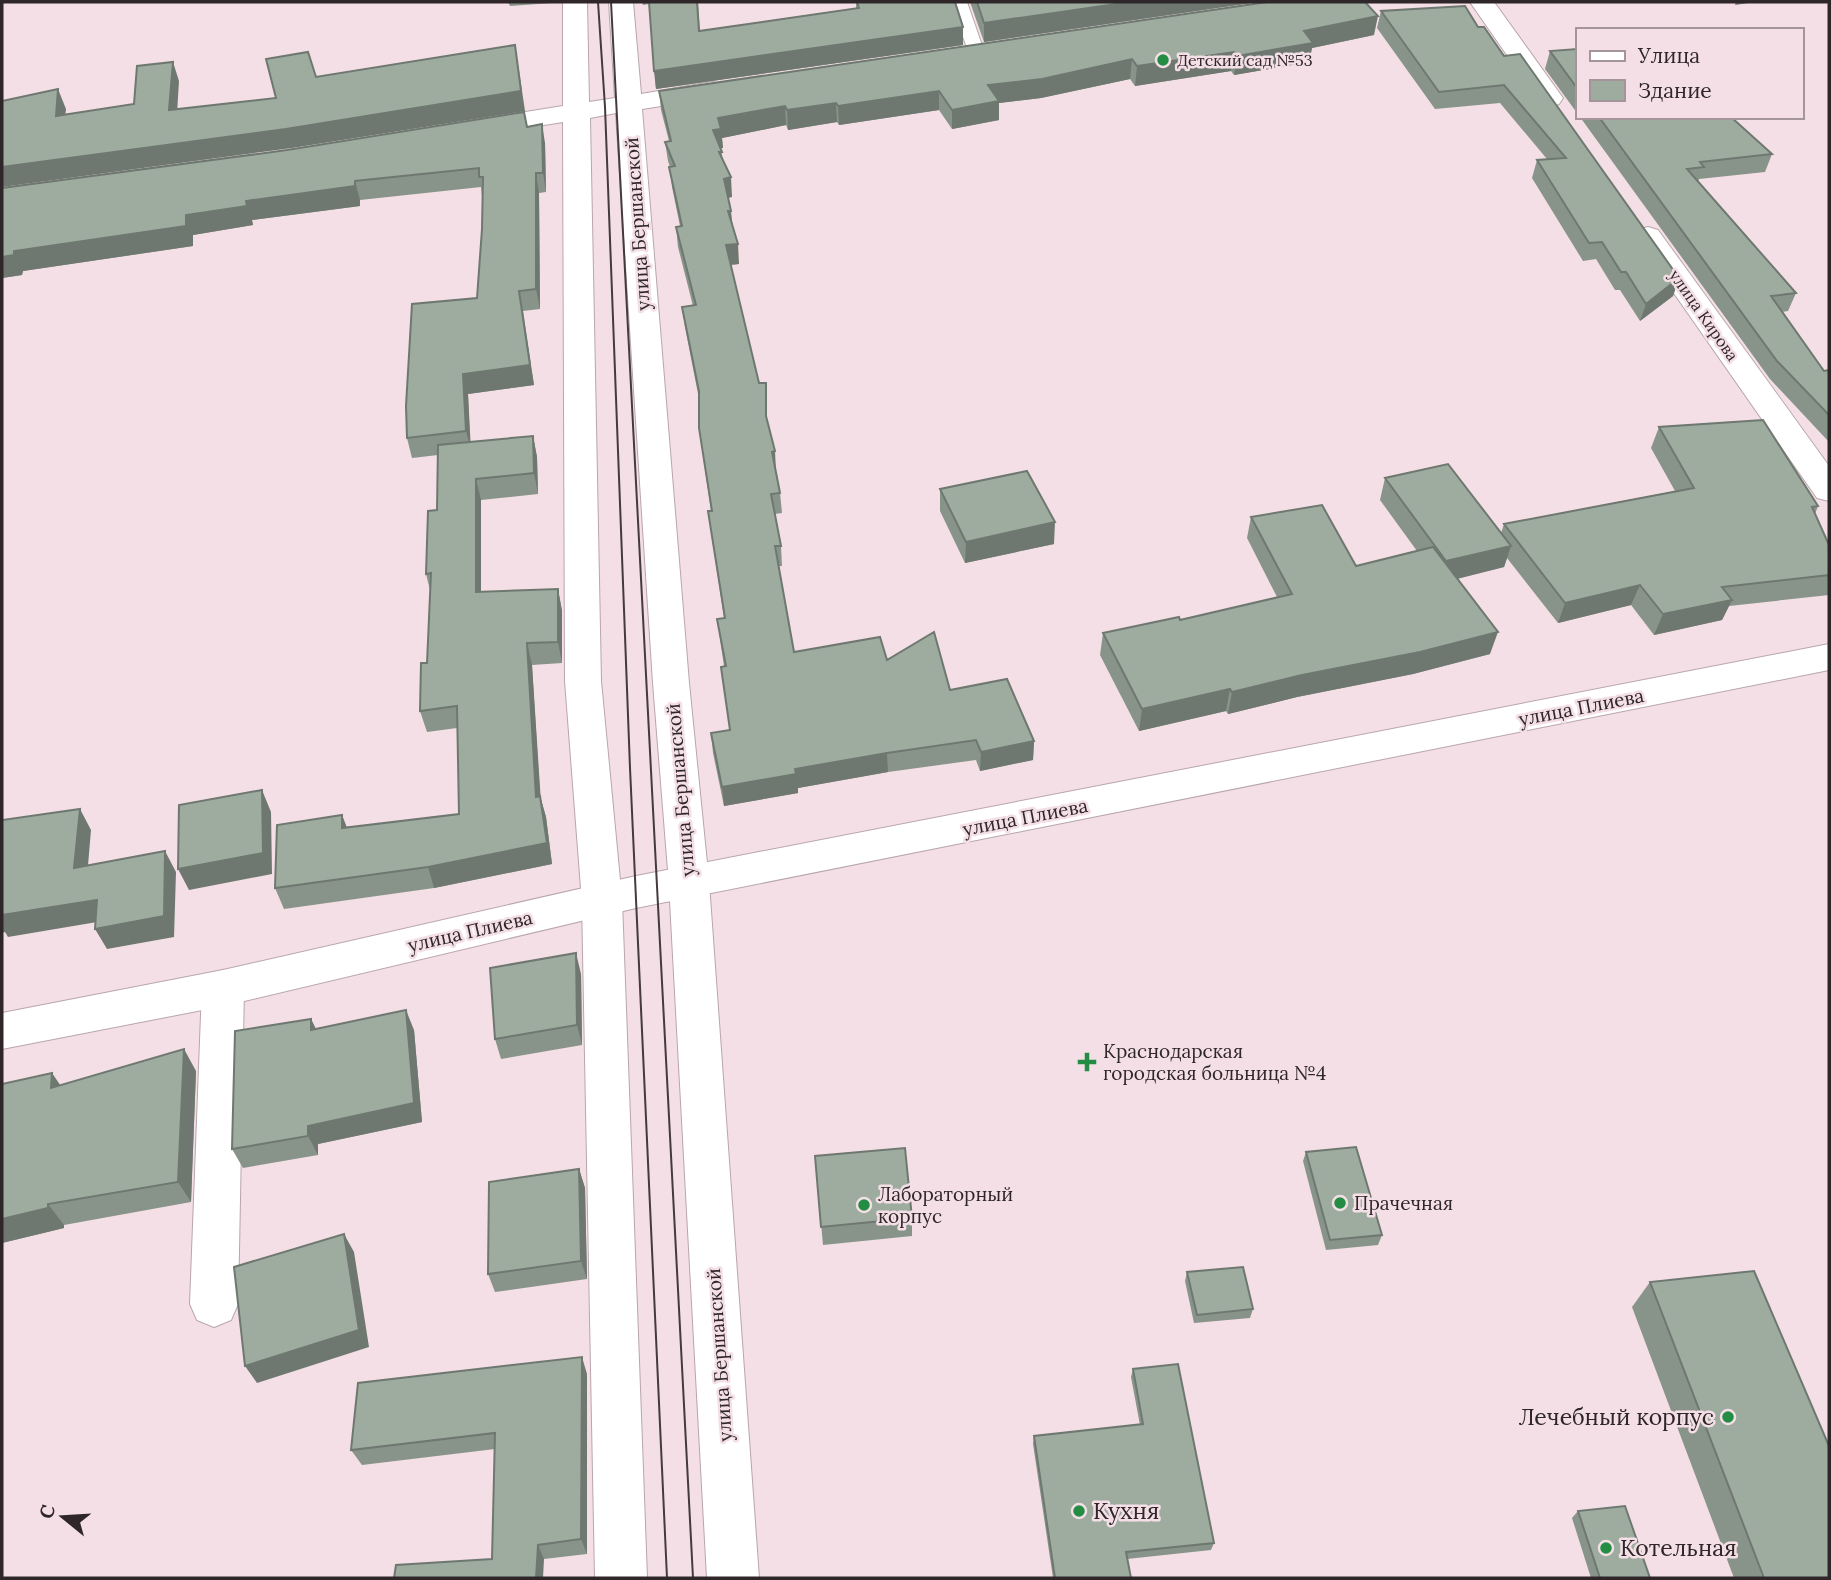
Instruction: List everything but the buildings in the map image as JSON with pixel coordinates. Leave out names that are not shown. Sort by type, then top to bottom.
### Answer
[{"type":"street","points":[[575,2],[583,681],[602,901],[621,1578]]},
{"type":"street","name":"улица Бершанской","points":[[621,2],[671,683],[689,883],[733,1578]]},
{"type":"street","points":[[1482,2],[1561,115]]},
{"type":"street","points":[[948,55],[989,49]]},
{"type":"street","points":[[455,132],[732,87]]},
{"type":"street","name":"улица Кирова","points":[[1633,215],[1829,490]]},
{"type":"street","name":"улица Плиева","points":[[2,1031],[223,988],[636,892],[1829,657]]},
{"type":"street","points":[[214,1304],[223,988]]},
{"type":"lane","points":[[959,2],[989,49]]},
{"type":"tram line","points":[[598,2],[605,107],[630,768],[667,1578]]},
{"type":"tram line","points":[[611,2],[693,1578]]},
{"type":"place","name":"Детский сад №53","points":[[1163,60]]},
{"type":"place","name":"Краснодарская городская больница №4","points":[[1087,1062]]},
{"type":"place","name":"Прачечная","points":[[1340,1203]]},
{"type":"place","name":"Лабораторный корпус","points":[[864,1205]]},
{"type":"place","name":"Лечебный корпус","points":[[1728,1417]]},
{"type":"place","name":"Кухня","points":[[1079,1511]]},
{"type":"place","name":"Котельная","points":[[1606,1548]]}]
